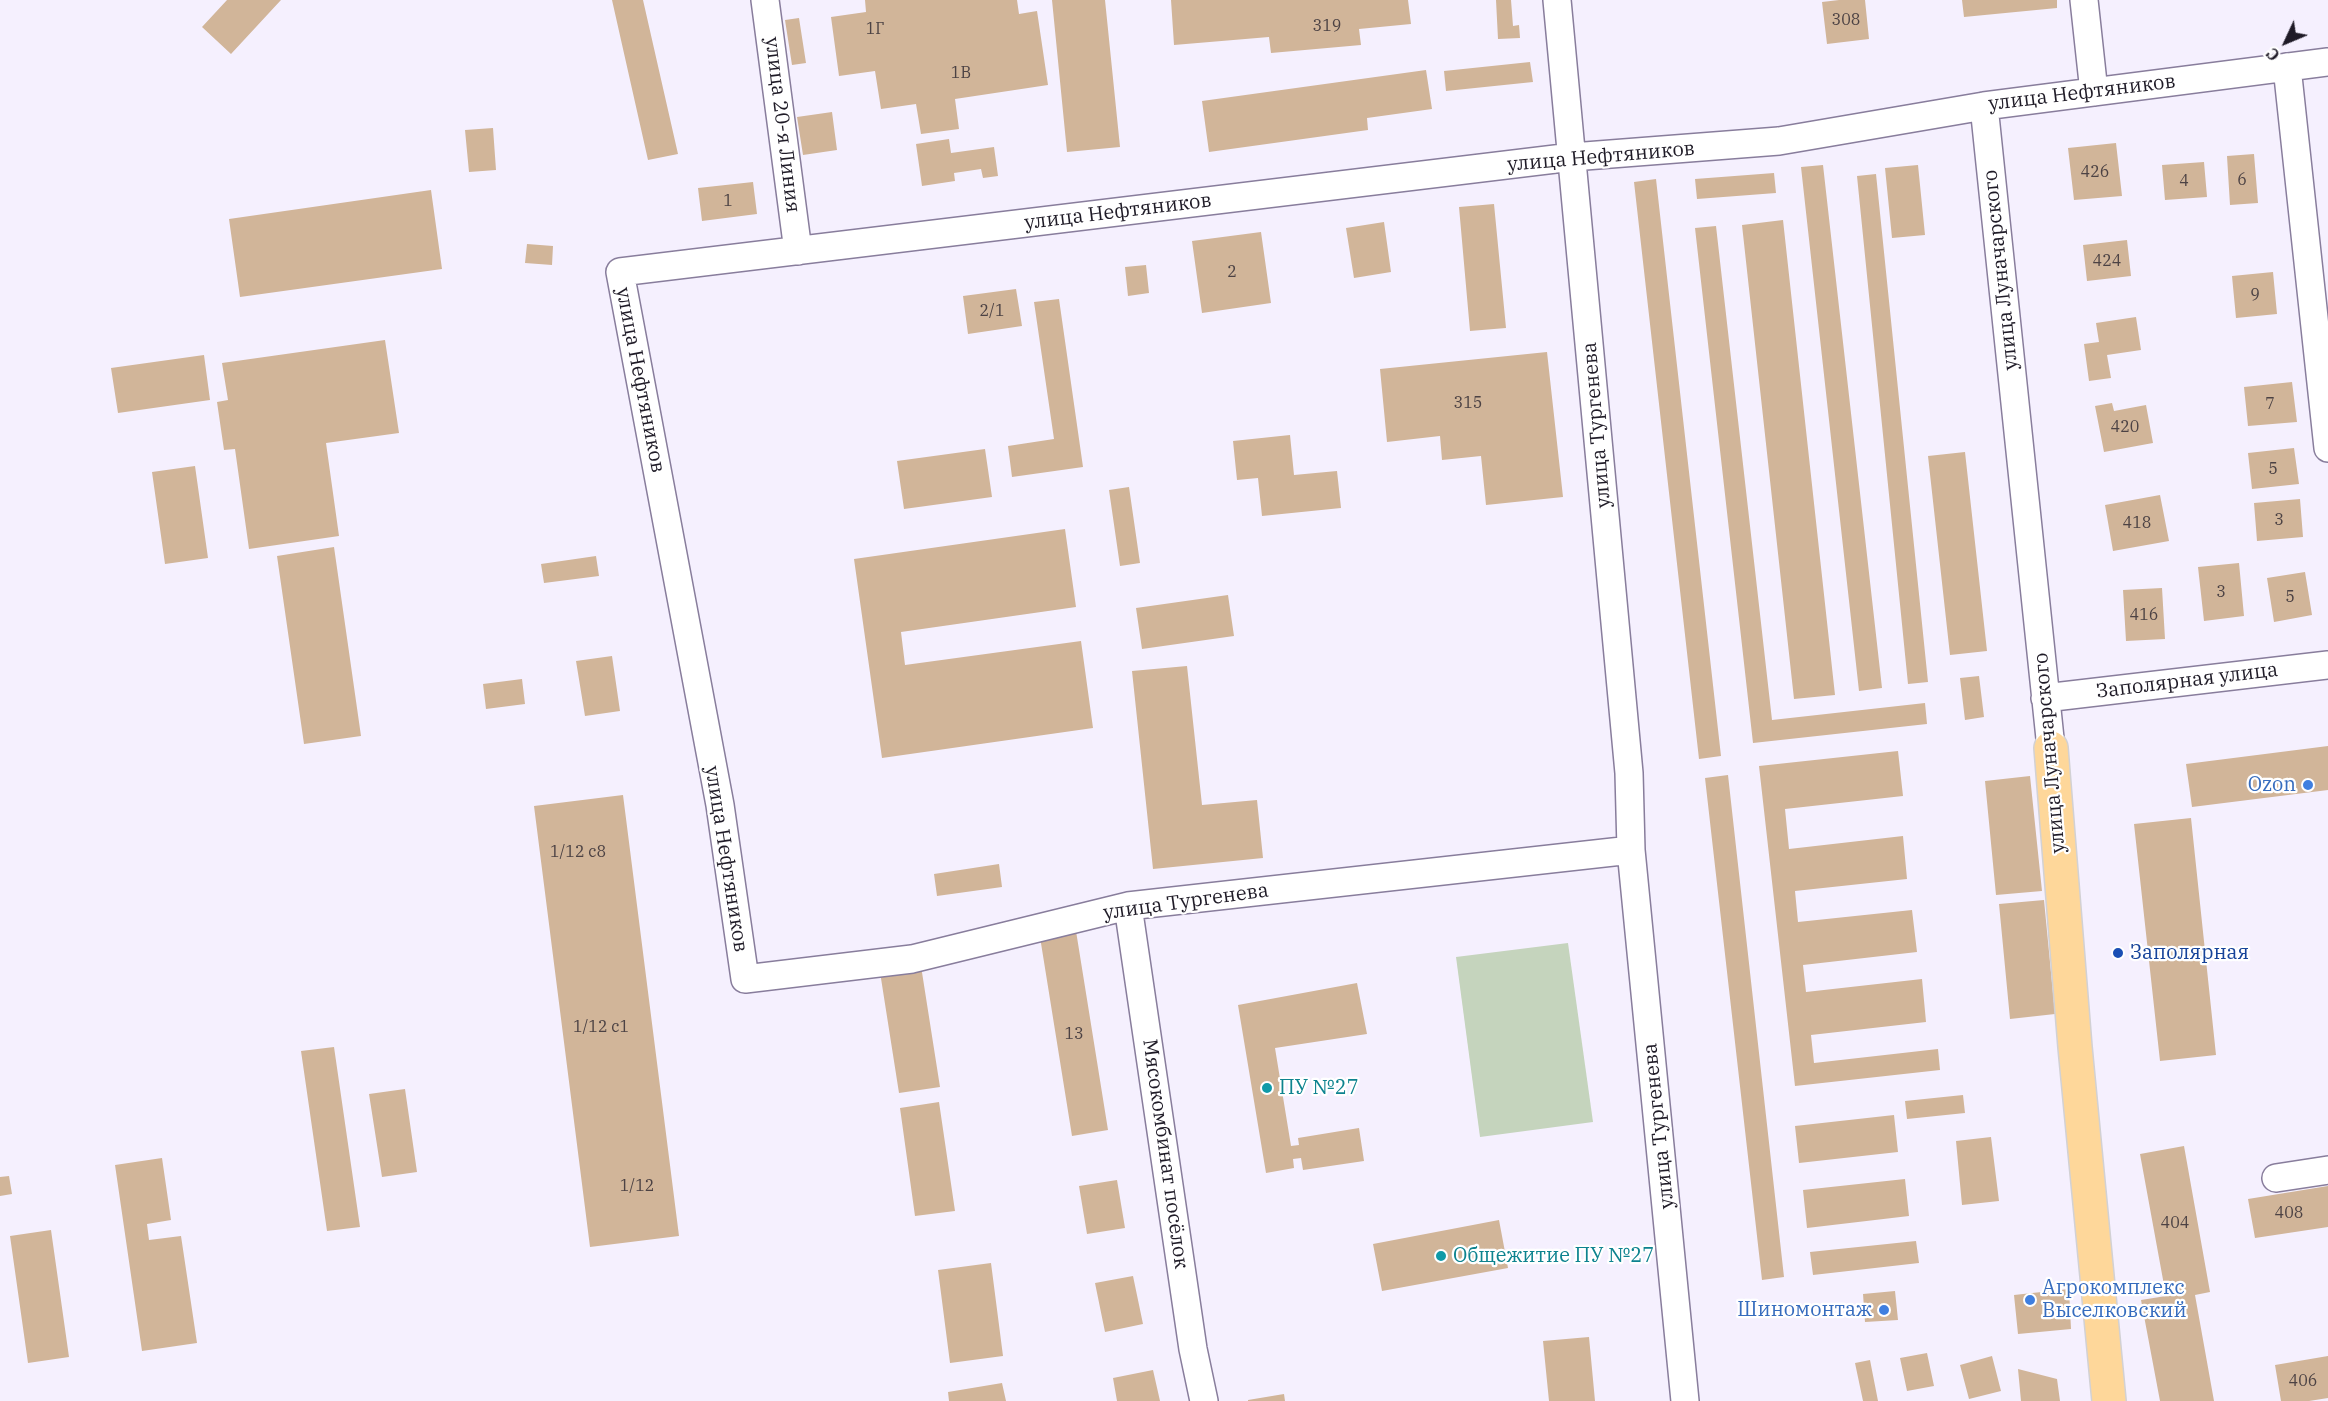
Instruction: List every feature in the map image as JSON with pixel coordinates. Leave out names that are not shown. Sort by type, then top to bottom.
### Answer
[{"type":"main road","name":"улица Луначарского","points":[[2051,748],[2075,1047],[2109,1401]]},
{"type":"street","name":"улица 20-я Линия","points":[[765,0],[798,251]]},
{"type":"street","name":"улица Тургенева","points":[[1557,0],[1629,773],[1631,850],[1685,1401]]},
{"type":"street","points":[[2084,0],[2094,92]]},
{"type":"street","name":"улица Нефтяников","points":[[745,979],[720,805],[620,272],[1572,157],[1779,141],[1984,106],[2328,62]]},
{"type":"street","points":[[2287,67],[2328,448]]},
{"type":"street","name":"улица Луначарского","points":[[1984,106],[2051,748]]},
{"type":"street","name":"Заполярная улица","points":[[2045,698],[2328,665]]},
{"type":"street","name":"улица Тургенева","points":[[745,979],[912,959],[1128,906],[1631,850]]},
{"type":"street","name":"Мясокомбинат посёлок","points":[[1128,906],[1191,1337],[1204,1401]]},
{"type":"street","points":[[2276,1178],[2328,1170]]},
{"type":"green space","points":[[1568,943],[1593,1122],[1480,1137],[1456,957]]},
{"type":"building","points":[[227,0],[281,0],[231,54],[202,27]]},
{"type":"building","points":[[612,0],[643,0],[678,154],[648,160]]},
{"type":"building","points":[[865,0],[1017,0],[1019,14],[1037,11],[1048,85],[955,99],[959,129],[921,134],[916,104],[881,109],[875,71],[839,76],[831,17],[866,12]]},
{"type":"building","points":[[1052,0],[1105,0],[1120,147],[1067,152]]},
{"type":"building","points":[[1171,0],[1408,0],[1411,24],[1359,29],[1361,45],[1271,53],[1269,37],[1174,45]]},
{"type":"building","points":[[1496,0],[1511,0],[1513,26],[1519,25],[1520,38],[1498,39]]},
{"type":"building","points":[[1865,0],[1869,39],[1827,44],[1822,2]]},
{"type":"building","points":[[1962,0],[2057,0],[2057,8],[1964,17]]},
{"type":"building","points":[[799,18],[806,63],[792,65],[785,20]]},
{"type":"building","points":[[1530,62],[1533,82],[1446,91],[1444,71]]},
{"type":"building","points":[[1426,70],[1432,109],[1367,118],[1368,130],[1209,152],[1202,101]]},
{"type":"building","points":[[832,112],[837,150],[803,155],[797,117]]},
{"type":"building","points":[[493,128],[496,170],[469,172],[465,130]]},
{"type":"building","points":[[949,139],[951,153],[994,147],[998,176],[983,178],[981,169],[954,173],[955,181],[922,186],[916,144]]},
{"type":"building","points":[[2116,143],[2122,196],[2074,200],[2068,148]]},
{"type":"building","points":[[2254,154],[2258,203],[2230,205],[2227,156]]},
{"type":"building","points":[[2204,162],[2207,197],[2165,200],[2162,165]]},
{"type":"building","points":[[1823,165],[1882,688],[1859,691],[1801,167]]},
{"type":"building","points":[[1918,165],[1925,235],[1892,238],[1885,168]]},
{"type":"building","points":[[1774,173],[1776,193],[1697,199],[1695,179]]},
{"type":"building","points":[[1876,174],[1928,682],[1908,684],[1857,176]]},
{"type":"building","points":[[1656,179],[1721,756],[1699,759],[1634,182]]},
{"type":"building","points":[[753,182],[757,214],[702,221],[698,188]]},
{"type":"building","points":[[431,190],[442,269],[240,297],[229,219]]},
{"type":"building","points":[[1494,204],[1506,328],[1470,331],[1459,207]]},
{"type":"building","points":[[1783,220],[1835,695],[1794,699],[1742,225]]},
{"type":"building","points":[[1384,222],[1391,272],[1354,278],[1346,228]]},
{"type":"building","points":[[1716,226],[1772,720],[1925,703],[1927,724],[1753,743],[1695,228]]},
{"type":"building","points":[[1261,232],[1271,303],[1202,313],[1192,241]]},
{"type":"building","points":[[2127,240],[2131,276],[2087,281],[2083,245]]},
{"type":"building","points":[[527,244],[553,246],[552,265],[525,263]]},
{"type":"building","points":[[1146,265],[1149,293],[1128,296],[1125,267]]},
{"type":"building","points":[[2273,272],[2277,314],[2236,318],[2232,276]]},
{"type":"building","points":[[1016,289],[1022,326],[968,334],[963,296]]},
{"type":"building","points":[[1059,299],[1083,467],[1012,477],[1008,446],[1054,439],[1034,302]]},
{"type":"building","points":[[2136,317],[2141,350],[2107,355],[2111,378],[2089,381],[2084,344],[2099,342],[2096,323]]},
{"type":"building","points":[[385,340],[399,433],[326,443],[339,536],[249,549],[235,449],[224,450],[217,402],[228,400],[222,363]]},
{"type":"building","points":[[1547,352],[1563,497],[1486,505],[1481,456],[1442,460],[1440,436],[1387,442],[1380,369]]},
{"type":"building","points":[[204,355],[210,400],[118,413],[111,368]]},
{"type":"building","points":[[2292,382],[2297,422],[2248,426],[2244,387]]},
{"type":"building","points":[[2112,403],[2114,411],[2146,405],[2153,443],[2104,452],[2095,406]]},
{"type":"building","points":[[1290,435],[1294,475],[1337,471],[1341,508],[1262,516],[1258,478],[1237,480],[1233,441]]},
{"type":"building","points":[[2294,448],[2299,484],[2252,489],[2248,453]]},
{"type":"building","points":[[985,449],[992,497],[904,509],[897,461]]},
{"type":"building","points":[[1965,452],[1987,651],[1950,655],[1928,456]]},
{"type":"building","points":[[195,466],[208,558],[165,564],[152,472]]},
{"type":"building","points":[[1129,487],[1140,563],[1120,566],[1109,490]]},
{"type":"building","points":[[2160,495],[2169,541],[2113,551],[2105,505]]},
{"type":"building","points":[[2300,499],[2303,537],[2257,541],[2254,503]]},
{"type":"building","points":[[1065,529],[1076,607],[901,632],[905,665],[1081,641],[1093,728],[882,758],[854,559]]},
{"type":"building","points":[[334,547],[361,736],[304,744],[277,556]]},
{"type":"building","points":[[596,556],[599,576],[544,583],[541,564]]},
{"type":"building","points":[[2239,563],[2244,616],[2204,621],[2198,567]]},
{"type":"building","points":[[2305,572],[2312,615],[2274,622],[2267,578]]},
{"type":"building","points":[[2162,588],[2165,639],[2126,641],[2123,590]]},
{"type":"building","points":[[1228,595],[1234,636],[1142,649],[1136,608]]},
{"type":"building","points":[[612,656],[620,711],[585,716],[576,661]]},
{"type":"building","points":[[1187,666],[1202,805],[1257,800],[1263,858],[1153,869],[1132,671]]},
{"type":"building","points":[[1979,676],[1984,717],[1965,720],[1960,678]]},
{"type":"building","points":[[522,679],[525,704],[486,709],[483,684]]},
{"type":"building","points":[[2328,746],[2328,790],[2192,807],[2186,764]]},
{"type":"building","points":[[1898,751],[1903,796],[1785,809],[1789,849],[1903,836],[1907,879],[1795,891],[1798,922],[1912,910],[1917,952],[1803,965],[1806,992],[1922,979],[1926,1022],[1811,1035],[1814,1063],[1938,1049],[1940,1070],[1795,1086],[1759,766]]},
{"type":"building","points":[[1728,775],[1784,1277],[1762,1280],[1705,778]]},
{"type":"building","points":[[2030,776],[2042,891],[1996,895],[1985,781]]},
{"type":"building","points":[[623,795],[679,1236],[590,1247],[534,806]]},
{"type":"building","points":[[2191,818],[2216,1055],[2160,1061],[2134,824]]},
{"type":"building","points":[[999,864],[1002,887],[937,896],[934,874]]},
{"type":"building","points":[[2044,900],[2055,1014],[2010,1019],[1999,904]]},
{"type":"building","points":[[1076,931],[1108,1130],[1072,1136],[1040,937]]},
{"type":"building","points":[[921,966],[940,1087],[899,1093],[880,972]]},
{"type":"building","name":"ПУ №27","points":[[1357,983],[1367,1034],[1275,1048],[1291,1146],[1299,1145],[1298,1138],[1359,1128],[1364,1161],[1303,1170],[1301,1158],[1293,1159],[1294,1168],[1266,1173],[1238,1005]]},
{"type":"building","points":[[334,1047],[360,1227],[327,1231],[301,1051]]},
{"type":"building","points":[[405,1089],[417,1172],[382,1177],[369,1094]]},
{"type":"building","points":[[1963,1095],[1965,1113],[1907,1119],[1905,1101]]},
{"type":"building","points":[[939,1102],[955,1211],[915,1216],[900,1108]]},
{"type":"building","points":[[1894,1115],[1898,1152],[1799,1163],[1795,1126]]},
{"type":"building","points":[[1991,1137],[1999,1201],[1962,1205],[1956,1141]]},
{"type":"building","points":[[2184,1146],[2210,1292],[2195,1295],[2214,1401],[2160,1401],[2141,1300],[2166,1296],[2140,1154]]},
{"type":"building","points":[[162,1158],[171,1220],[147,1224],[149,1240],[181,1236],[197,1343],[142,1351],[115,1165]]},
{"type":"building","points":[[9,1176],[12,1194],[0,1196],[0,1177]]},
{"type":"building","points":[[1905,1179],[1909,1216],[1807,1228],[1803,1190]]},
{"type":"building","points":[[1117,1180],[1125,1228],[1087,1234],[1079,1186]]},
{"type":"building","points":[[2328,1186],[2328,1227],[2255,1238],[2248,1199]]},
{"type":"building","name":"Общежитие ПУ №27","points":[[1499,1220],[1508,1268],[1382,1291],[1373,1244]]},
{"type":"building","points":[[51,1230],[69,1357],[28,1363],[10,1236]]},
{"type":"building","points":[[1916,1241],[1919,1263],[1813,1275],[1810,1252]]},
{"type":"building","points":[[991,1263],[1003,1356],[950,1363],[938,1270]]},
{"type":"building","points":[[1133,1276],[1143,1324],[1105,1332],[1095,1283]]},
{"type":"building","points":[[2069,1289],[2071,1329],[2018,1334],[2014,1295]]},
{"type":"building","points":[[1895,1291],[1898,1320],[1865,1322],[1863,1294]]},
{"type":"building","points":[[1589,1337],[1595,1401],[1549,1401],[1543,1341]]},
{"type":"building","points":[[1927,1353],[1934,1386],[1907,1391],[1900,1358]]},
{"type":"building","points":[[1992,1356],[2001,1391],[1969,1399],[1960,1365]]},
{"type":"building","points":[[2328,1356],[2328,1398],[2281,1401],[2275,1365]]},
{"type":"building","points":[[1870,1360],[1878,1401],[1863,1401],[1855,1363]]},
{"type":"building","points":[[2018,1369],[2057,1379],[2060,1401],[2021,1401]]},
{"type":"building","points":[[1153,1370],[1160,1401],[1117,1401],[1113,1378]]},
{"type":"building","points":[[1002,1383],[1006,1401],[949,1401],[948,1392]]},
{"type":"building","points":[[1284,1394],[1285,1401],[1248,1401],[1248,1400]]},
{"type":"place","name":"Ozon","points":[[2308,785]]},
{"type":"place","name":"Заполярная","points":[[2118,953]]},
{"type":"place","name":"ПУ №27","points":[[1267,1088]]},
{"type":"place","name":"Общежитие ПУ №27","points":[[1441,1256]]},
{"type":"place","name":"Агрокомплекс Выселковский","points":[[2030,1300]]},
{"type":"place","name":"Шиномонтаж","points":[[1884,1310]]}]
